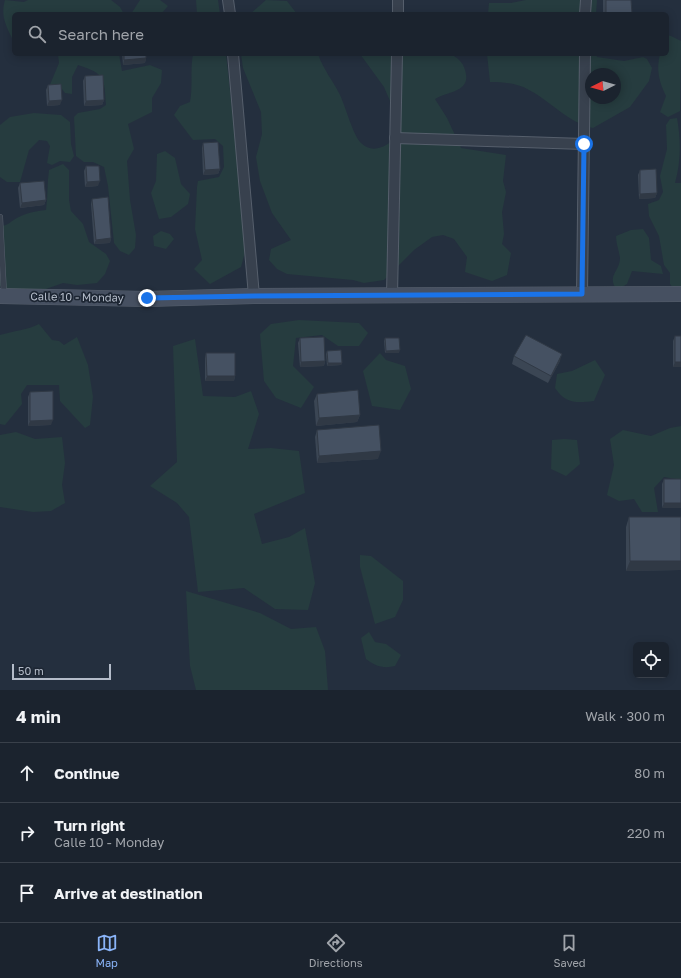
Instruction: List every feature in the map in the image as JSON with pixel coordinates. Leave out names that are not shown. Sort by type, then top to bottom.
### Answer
[{"type":"street","points":[[228,0],[230,12]]},
{"type":"street","points":[[398,0],[398,12]]},
{"type":"street","points":[[585,12],[586,0]]},
{"type":"street","points":[[233,56],[254,296]]},
{"type":"street","points":[[392,295],[397,56]]},
{"type":"street","points":[[582,294],[585,56]]},
{"type":"street","points":[[395,138],[584,144]]},
{"type":"street","name":"Calle 10 - Monday","points":[[2,296],[147,298],[681,294]]},
{"type":"lane","points":[[0,217],[2,296]]},
{"type":"green space","points":[[5,0],[24,2],[28,0],[111,0],[120,7],[123,12],[12,12],[12,38],[4,17]]},
{"type":"green space","points":[[140,0],[160,0],[168,6],[163,12],[132,12]]},
{"type":"green space","points":[[196,0],[218,0],[220,12],[197,12]]},
{"type":"green space","points":[[266,0],[287,1],[295,12],[252,12]]},
{"type":"green space","points":[[526,0],[597,0],[596,12],[488,12],[489,3],[511,3]]},
{"type":"green space","points":[[669,36],[681,41],[680,111],[668,117],[660,112],[666,96],[660,81],[658,70],[660,56],[669,56]]},
{"type":"green space","points":[[58,56],[119,56],[122,71],[150,65],[162,70],[161,83],[152,98],[152,112],[128,124],[134,149],[127,161],[130,200],[136,235],[135,248],[129,255],[120,251],[114,243],[108,186],[104,167],[93,162],[84,162],[76,156],[74,117],[78,113],[100,109],[106,105],[104,83],[99,74],[78,65],[72,77],[72,94],[65,93],[59,85],[49,87],[59,63]]},
{"type":"green space","points":[[193,56],[226,56],[247,245],[241,267],[210,284],[194,269],[202,260],[195,229],[197,187],[198,181],[219,177],[224,167],[223,146],[215,139],[193,140],[174,115],[180,106],[190,102]]},
{"type":"green space","points":[[241,56],[319,56],[340,95],[352,128],[358,139],[365,146],[373,149],[385,146],[392,141],[393,108],[384,87],[361,56],[454,56],[457,58],[465,70],[465,83],[458,90],[435,99],[447,118],[461,148],[506,155],[503,181],[506,192],[502,212],[504,234],[502,244],[511,253],[507,275],[492,281],[465,272],[467,257],[454,239],[443,235],[432,237],[414,250],[384,280],[364,283],[353,280],[287,274],[277,269],[269,260],[271,249],[291,240],[272,213],[260,181],[256,157],[262,134],[261,112],[243,68]]},
{"type":"green space","points":[[487,56],[597,56],[624,61],[643,57],[647,59],[652,68],[649,81],[630,107],[593,128],[567,117],[537,95],[520,86],[510,83],[490,82]]},
{"type":"green space","points":[[34,113],[61,115],[70,122],[71,144],[74,156],[70,162],[60,161],[52,165],[47,163],[50,146],[47,141],[39,140],[29,150],[20,182],[7,182],[0,177],[0,125],[10,117]]},
{"type":"green space","points":[[677,118],[680,151],[675,183],[681,183],[681,289],[674,289],[670,284],[670,273],[664,265],[659,236],[649,216],[648,204],[659,200],[663,192],[660,176],[667,149],[666,125],[670,119]]},
{"type":"green space","points":[[165,151],[175,158],[181,184],[190,194],[188,204],[171,217],[159,219],[151,193],[156,181],[157,154]]},
{"type":"green space","points":[[63,164],[69,170],[69,200],[71,211],[83,224],[89,242],[106,254],[110,261],[105,274],[97,283],[77,285],[63,283],[46,289],[9,290],[0,286],[0,226],[3,226],[27,214],[46,210],[49,170]]},
{"type":"green space","points":[[643,229],[649,238],[651,260],[661,266],[663,274],[632,271],[627,284],[617,290],[613,281],[620,258],[616,236],[631,230]]},
{"type":"green space","points":[[161,231],[170,234],[174,239],[166,249],[154,246],[153,236]]},
{"type":"green space","points":[[299,320],[359,323],[368,333],[359,346],[338,346],[322,335],[296,338],[293,366],[314,387],[301,408],[276,398],[264,381],[260,334],[271,324]]},
{"type":"green space","points":[[39,324],[52,340],[59,341],[64,345],[77,337],[88,365],[93,397],[90,425],[85,428],[60,401],[59,385],[27,385],[21,394],[22,404],[5,425],[0,424],[0,335]]},
{"type":"green space","points":[[195,339],[203,396],[235,397],[251,391],[259,414],[248,449],[271,448],[299,451],[305,493],[254,514],[262,544],[289,537],[305,528],[315,583],[308,610],[275,609],[244,588],[198,592],[189,517],[177,503],[150,486],[177,462],[173,346]]},
{"type":"green space","points":[[380,353],[386,360],[405,366],[411,389],[400,410],[372,406],[363,371]]},
{"type":"green space","points":[[595,360],[605,375],[594,401],[577,402],[567,400],[563,397],[555,388],[557,374],[572,371]]},
{"type":"green space","points":[[681,426],[681,480],[664,477],[654,488],[658,512],[642,512],[634,499],[619,501],[607,495],[614,465],[610,439],[623,430],[651,436],[670,428]]},
{"type":"green space","points":[[16,432],[35,439],[62,437],[65,463],[62,485],[65,503],[51,511],[33,512],[0,507],[0,435]]},
{"type":"green space","points":[[552,440],[577,440],[580,464],[566,476],[551,469]]},
{"type":"green space","points":[[360,555],[371,556],[403,581],[403,600],[395,617],[375,624],[360,567]]},
{"type":"green space","points":[[186,591],[260,613],[291,629],[316,627],[325,651],[328,690],[196,690],[190,666]]},
{"type":"green space","points":[[369,632],[375,642],[386,644],[401,655],[395,666],[379,666],[366,659],[361,638]]},
{"type":"building","points":[[606,0],[631,0],[632,12],[606,12]]},
{"type":"building","points":[[124,56],[146,56],[146,58],[124,60]]},
{"type":"building","points":[[103,75],[104,100],[86,101],[85,76]]},
{"type":"building","points":[[61,84],[62,100],[49,101],[48,85]]},
{"type":"building","points":[[218,142],[220,169],[205,170],[203,143]]},
{"type":"building","points":[[86,166],[99,166],[100,181],[87,182]]},
{"type":"building","points":[[656,169],[657,193],[640,194],[640,170]]},
{"type":"building","points":[[44,181],[46,200],[22,203],[20,183]]},
{"type":"building","points":[[108,197],[111,238],[96,240],[92,199]]},
{"type":"building","points":[[526,335],[562,354],[551,376],[514,356]]},
{"type":"building","points":[[675,336],[681,336],[681,362],[675,362]]},
{"type":"building","points":[[324,337],[325,361],[301,362],[300,338]]},
{"type":"building","points":[[385,338],[399,338],[400,350],[386,351]]},
{"type":"building","points":[[341,350],[342,363],[328,363],[327,351]]},
{"type":"building","points":[[206,353],[235,353],[235,376],[207,376]]},
{"type":"building","points":[[358,390],[360,415],[319,418],[317,394]]},
{"type":"building","points":[[53,391],[53,420],[30,421],[30,392]]},
{"type":"building","points":[[379,425],[381,451],[319,456],[317,430]]},
{"type":"building","points":[[664,479],[681,479],[681,503],[664,503]]},
{"type":"building","points":[[629,517],[681,517],[681,561],[630,561]]},
{"type":"route","points":[[147,298],[582,294],[584,144]]}]
